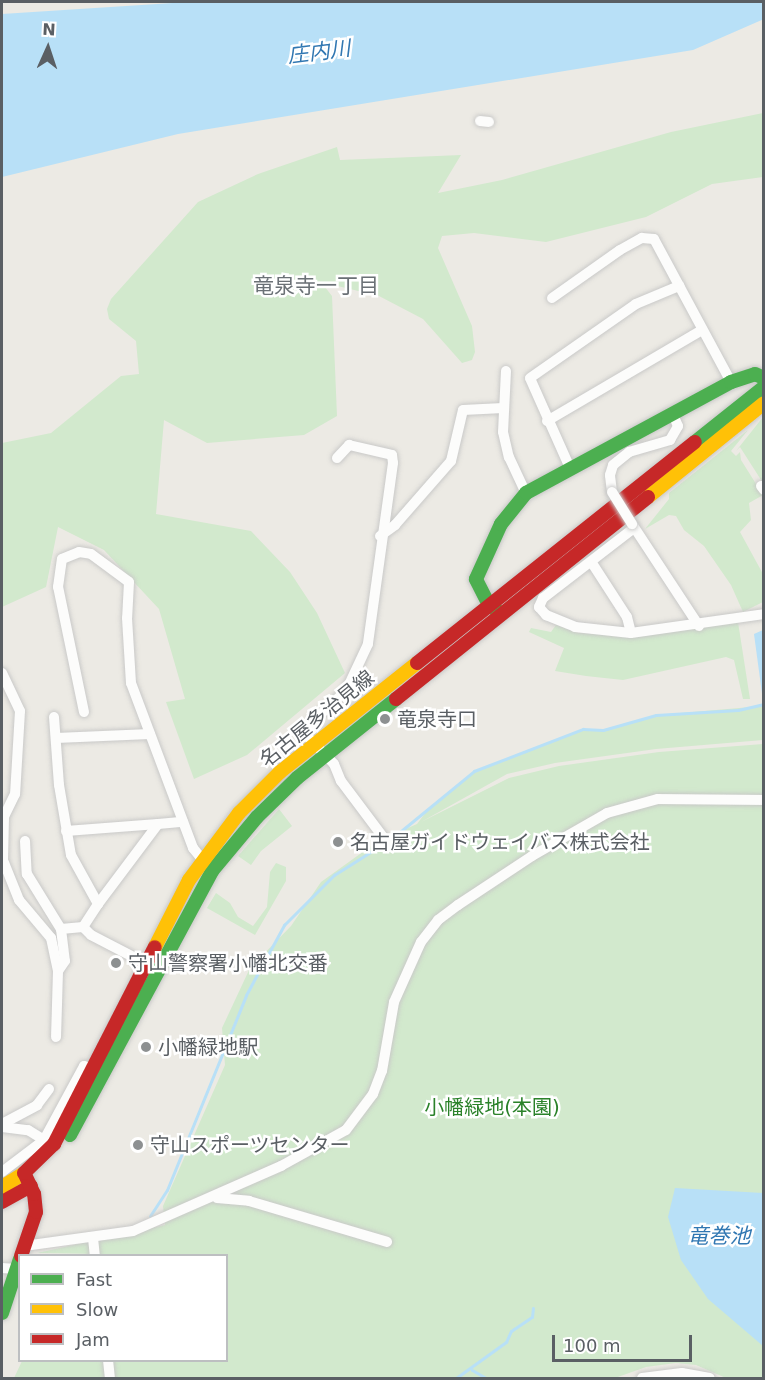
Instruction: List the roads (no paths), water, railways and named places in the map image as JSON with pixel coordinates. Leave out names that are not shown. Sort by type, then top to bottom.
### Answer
[{"type":"main road","points":[[501,614],[489,605],[476,579],[501,524],[526,493],[730,382],[755,374],[764,378]]},
{"type":"main road","name":"名古屋多治見線","points":[[28,1179],[54,1144],[147,964],[206,860],[239,813],[314,745],[764,387]]},
{"type":"main road","name":"名古屋多治見線","points":[[28,1179],[66,1142],[88,1105],[206,860],[324,757],[764,403]]},
{"type":"main road","points":[[2,1187],[28,1179]]},
{"type":"main road","points":[[2,1202],[28,1179]]},
{"type":"main road","points":[[21,1254],[36,1212],[28,1179]]},
{"type":"main road","points":[[2,1313],[18,1264]]},
{"type":"street","points":[[552,297],[606,258],[648,237],[654,239],[730,382]]},
{"type":"street","points":[[570,468],[547,421],[530,378],[636,304],[679,286]]},
{"type":"street","points":[[547,421],[702,330]]},
{"type":"street","points":[[506,371],[503,408],[509,457],[526,493]]},
{"type":"street","points":[[380,536],[395,525],[452,461],[463,410],[503,408]]},
{"type":"street","points":[[673,415],[678,426],[670,440],[629,452],[614,465],[610,475],[612,492],[699,626]]},
{"type":"street","points":[[337,458],[350,445],[392,455],[368,644],[346,691],[307,727],[306,735],[324,757],[334,764],[341,781],[389,845]]},
{"type":"street","points":[[633,526],[592,563],[543,598],[539,607],[546,615],[574,627],[631,633],[699,626],[761,612]]},
{"type":"street","points":[[84,712],[58,587],[62,559],[79,552],[91,554],[129,582],[128,672],[183,822],[206,860]]},
{"type":"street","points":[[592,563],[627,617],[631,633]]},
{"type":"street","points":[[2,673],[20,711],[15,794],[4,817],[3,860],[19,900],[51,938],[58,971],[56,1037]]},
{"type":"street","points":[[54,717],[66,831],[74,863],[98,904]]},
{"type":"street","points":[[56,738],[150,734]]},
{"type":"street","points":[[35,1254],[140,1228],[281,1166],[345,1130],[373,1094],[382,1071],[394,1002],[421,942],[438,920],[495,880],[607,813],[658,799],[764,800]]},
{"type":"street","points":[[66,831],[183,822]]},
{"type":"street","points":[[83,927],[158,824]]},
{"type":"street","points":[[25,841],[27,874],[61,929],[65,961],[58,971]]},
{"type":"street","points":[[61,929],[83,927]]},
{"type":"street","points":[[83,927],[91,935],[147,964]]},
{"type":"street","points":[[2,1172],[44,1140],[84,1066],[93,1069]]},
{"type":"street","points":[[2,1126],[37,1105],[49,1089]]},
{"type":"street","points":[[2,1126],[28,1130],[44,1140]]},
{"type":"street","points":[[217,1198],[249,1201],[387,1242]]},
{"type":"street","points":[[93,1238],[95,1254]]},
{"type":"street","points":[[2,1268],[18,1259]]},
{"type":"street","points":[[108,1362],[110,1378]]},
{"type":"street","points":[[642,1378],[682,1373],[710,1378]]},
{"type":"water","name":"庄内川","points":[[188,2],[763,2],[764,19],[693,50],[178,134],[2,177],[2,14]]},
{"type":"water","points":[[763,630],[763,701],[754,634]]},
{"type":"water","name":"竜巻池","points":[[675,1188],[763,1193],[763,1346],[708,1299],[681,1260],[668,1217]]},
{"type":"waterway","points":[[390,840],[474,771],[583,729],[603,730],[656,715],[738,710],[764,704]]},
{"type":"waterway","points":[[150,1216],[167,1190],[246,995],[284,925],[334,875],[383,844]]},
{"type":"waterway","points":[[456,1378],[506,1342],[511,1331],[532,1317],[533,1308]]},
{"type":"waterway","points":[[472,1370],[486,1378]]},
{"type":"place","name":"竜泉寺口","points":[[385,719]]},
{"type":"place","name":"名古屋ガイドウェイバス株式会社","points":[[338,842]]},
{"type":"place","name":"守山警察署小幡北交番","points":[[116,963]]},
{"type":"place","name":"小幡緑地駅","points":[[146,1047]]},
{"type":"place","name":"守山スポーツセンター","points":[[138,1145]]},
{"type":"district","name":"竜泉寺一丁目","points":[[316,286]]},
{"type":"park label","name":"小幡緑地(本園)","points":[[492,1107]]}]
